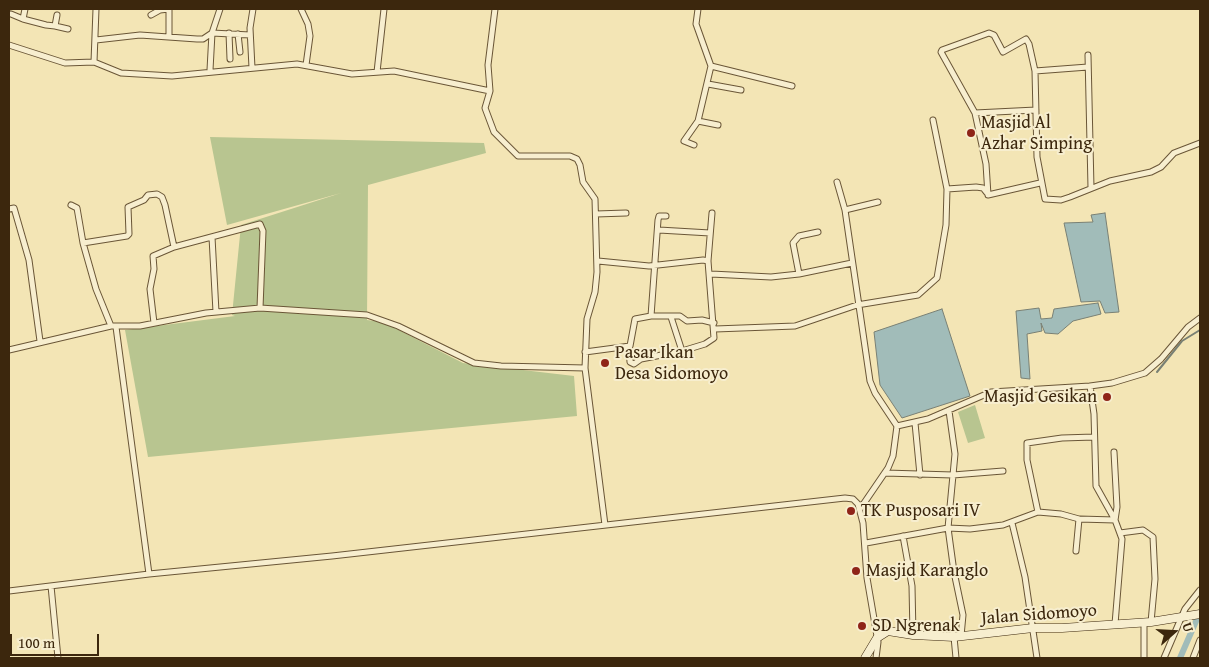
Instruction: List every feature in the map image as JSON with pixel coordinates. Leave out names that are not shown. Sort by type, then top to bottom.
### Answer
[{"type":"main road","name":"Jalan Sidomoyo","points":[[877,638],[888,630],[913,635],[957,636],[1033,628],[1062,628],[1147,622],[1200,614]]},
{"type":"main road","points":[[865,658],[877,638]]},
{"type":"street","points":[[23,20],[25,9]]},
{"type":"street","points":[[94,62],[96,9]]},
{"type":"street","points":[[151,16],[160,10],[169,9],[169,35]]},
{"type":"street","points":[[210,70],[212,32],[220,9]]},
{"type":"street","points":[[252,68],[250,35],[253,9]]},
{"type":"street","points":[[301,9],[308,24],[310,36],[306,65]]},
{"type":"street","points":[[376,72],[384,9]]},
{"type":"street","points":[[495,9],[488,65],[490,91],[485,108],[492,126],[502,141],[518,156],[570,156],[577,159],[583,182],[595,199],[598,262],[595,292],[587,319],[585,368],[605,525]]},
{"type":"street","points":[[694,145],[684,140],[698,120],[711,66],[696,24],[698,9]]},
{"type":"street","points":[[11,14],[23,20],[68,29]]},
{"type":"street","points":[[55,26],[57,15]]},
{"type":"street","points":[[96,40],[140,35],[169,35],[203,39],[212,32],[234,32],[250,35]]},
{"type":"street","points":[[234,32],[240,52]]},
{"type":"street","points":[[230,60],[234,32]]},
{"type":"street","points":[[988,195],[986,164],[974,113],[942,50],[989,33],[994,35],[1003,52],[1026,39],[1029,44],[1034,71],[1040,182],[1043,196],[1048,199],[1070,197],[1091,188],[1151,172],[1161,167],[1174,153],[1200,143]]},
{"type":"street","points":[[9,45],[65,63],[94,62],[121,73],[172,76],[210,70],[306,65],[352,74],[402,71],[490,91]]},
{"type":"street","points":[[1088,54],[1091,188]]},
{"type":"street","points":[[711,66],[792,86]]},
{"type":"street","points":[[1034,71],[1088,68]]},
{"type":"street","points":[[708,84],[741,90]]},
{"type":"street","points":[[974,113],[1036,110]]},
{"type":"street","points":[[698,120],[718,125]]},
{"type":"street","points":[[585,352],[629,347],[633,343],[635,318],[680,316],[687,320],[702,320],[714,326],[795,326],[858,305],[915,297],[935,281],[946,225],[947,189],[933,120]]},
{"type":"street","points":[[836,182],[845,210],[872,388],[897,426],[893,456],[885,472],[860,509]]},
{"type":"street","points":[[988,195],[1040,182]]},
{"type":"street","points":[[947,189],[983,188],[988,195]]},
{"type":"street","points":[[83,243],[127,236],[129,234],[128,207],[144,200],[148,195],[157,194],[162,198],[165,206],[174,247]]},
{"type":"street","points":[[845,210],[878,202]]},
{"type":"street","points":[[71,205],[77,208],[83,243],[96,288],[114,326],[149,574]]},
{"type":"street","points":[[12,210],[31,272],[31,289],[40,341]]},
{"type":"street","points":[[629,347],[630,362],[633,364],[643,358],[682,351],[712,341],[714,326],[711,274],[708,261],[712,212]]},
{"type":"street","points":[[596,214],[626,213]]},
{"type":"street","points":[[650,316],[659,216],[666,216]]},
{"type":"street","points":[[154,323],[150,289],[154,269],[152,257],[174,247],[260,224],[262,227],[260,308]]},
{"type":"street","points":[[659,230],[710,233]]},
{"type":"street","points":[[799,274],[792,243],[799,236],[818,232]]},
{"type":"street","points":[[212,237],[216,312]]},
{"type":"street","points":[[598,262],[653,266],[708,261]]},
{"type":"street","points":[[711,274],[771,277],[852,264]]},
{"type":"street","points":[[9,349],[114,326],[154,323],[216,312],[260,308],[367,315],[398,326],[455,356],[474,363],[502,366],[585,368]]},
{"type":"street","points":[[671,317],[682,351]]},
{"type":"street","points":[[897,426],[915,423],[949,411],[991,392],[1090,386],[1112,383],[1145,373],[1155,365],[1188,326],[1200,318]]},
{"type":"street","points":[[1090,386],[1096,486],[1115,520],[1122,546],[1115,624]]},
{"type":"street","points":[[949,411],[955,454],[948,528],[954,572],[963,615],[957,636],[956,658]]},
{"type":"street","points":[[915,423],[920,475]]},
{"type":"street","points":[[1038,512],[1027,460],[1027,443],[1062,438],[1094,437]]},
{"type":"street","points":[[1114,452],[1117,507],[1115,520]]},
{"type":"street","points":[[885,472],[952,476],[1003,471]]},
{"type":"street","points":[[9,591],[845,498],[853,499],[860,509],[866,543],[868,586],[877,638],[876,658]]},
{"type":"street","points":[[866,543],[948,528],[989,528],[1012,523],[1024,516],[1038,512],[1061,514],[1079,519],[1115,520]]},
{"type":"street","points":[[1076,551],[1079,519]]},
{"type":"street","points":[[1012,523],[1025,576],[1038,658]]},
{"type":"street","points":[[1120,533],[1143,530],[1153,537],[1155,579],[1147,622],[1144,658]]},
{"type":"street","points":[[903,536],[912,586],[913,635]]},
{"type":"street","points":[[51,586],[58,658]]},
{"type":"street","points":[[1164,658],[1192,597],[1200,590]]},
{"type":"street","points":[[1193,658],[1200,640]]},
{"type":"green space","points":[[210,137],[484,143],[486,153],[368,185],[367,320],[383,322],[463,363],[574,376],[577,416],[148,457],[125,330],[235,316],[232,315],[241,225],[341,193],[227,225]]},
{"type":"green space","points":[[975,405],[985,438],[968,443],[958,412]]},
{"type":"water","points":[[1105,213],[1119,312],[1105,313],[1100,301],[1081,302],[1064,223],[1093,222],[1091,215]]},
{"type":"water","points":[[1098,303],[1101,314],[1073,321],[1058,334],[1045,333],[1041,323],[1042,331],[1027,334],[1030,379],[1021,378],[1016,311],[1039,308],[1041,319],[1052,318],[1054,309]]},
{"type":"water","points":[[942,309],[970,396],[902,418],[880,385],[874,332]]},
{"type":"waterway","points":[[1157,372],[1182,341],[1200,330]]},
{"type":"waterway","points":[[1180,658],[1200,612]]},
{"type":"place","name":"Masjid Al Azhar Simping","points":[[971,133]]},
{"type":"place","name":"Pasar Ikan Desa Sidomoyo","points":[[605,363]]},
{"type":"place","name":"Masjid Gesikan","points":[[1107,397]]},
{"type":"place","name":"TK Pusposari IV","points":[[851,511]]},
{"type":"place","name":"Masjid Karanglo","points":[[856,571]]},
{"type":"place","name":"SD Ngrenak","points":[[862,626]]}]
